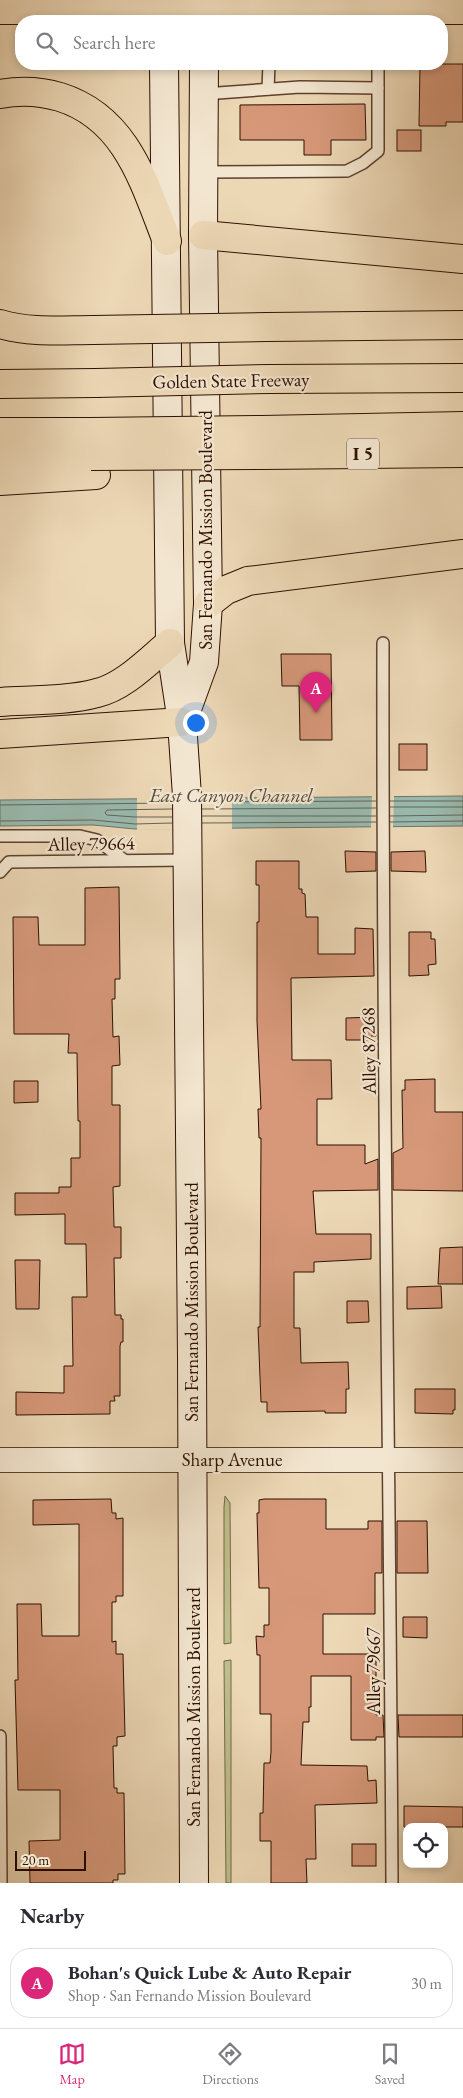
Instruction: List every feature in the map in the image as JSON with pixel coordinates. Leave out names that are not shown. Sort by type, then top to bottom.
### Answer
[{"type":"main road","points":[[0,10],[30,5],[240,15]]},
{"type":"main road","points":[[391,15],[463,10]]},
{"type":"main road","name":"San Fernando Mission Boulevard","points":[[164,70],[170,643],[182,722],[187,796],[194,1883]]},
{"type":"main road","name":"San Fernando Mission Boulevard","points":[[182,722],[204,662],[208,604],[203,236],[204,70]]},
{"type":"main road","points":[[0,94],[23,91],[46,93],[70,100],[91,111],[107,124],[123,143],[138,167],[167,241]]},
{"type":"main road","points":[[203,236],[463,259]]},
{"type":"main road","points":[[0,324],[38,330],[463,325]]},
{"type":"main road","name":"Golden State Freeway","points":[[0,384],[269,379],[463,378]]},
{"type":"main road","points":[[263,443],[463,426]]},
{"type":"main road","points":[[0,432],[92,454]]},
{"type":"main road","name":"I 5","points":[[0,457],[92,454],[263,443],[463,453]]},
{"type":"main road","points":[[0,480],[92,454]]},
{"type":"main road","points":[[208,604],[226,590],[248,581],[463,554]]},
{"type":"main road","points":[[0,702],[98,693],[128,678],[170,643]]},
{"type":"main road","points":[[0,734],[182,722]]},
{"type":"street","name":"Sharp Avenue","points":[[0,1460],[463,1460]]},
{"type":"lane","points":[[268,89],[269,70]]},
{"type":"lane","points":[[203,172],[347,171],[363,163],[378,151],[378,70]]},
{"type":"lane","points":[[204,94],[300,87],[378,88]]},
{"type":"lane","name":"Alley 87268","points":[[384,643],[383,828],[390,1459]]},
{"type":"lane","points":[[0,836],[80,836],[97,840],[124,860]]},
{"type":"lane","name":"Alley 79664","points":[[0,872],[9,862],[186,860]]},
{"type":"lane","name":"Alley 79667","points":[[390,1459],[392,1883]]},
{"type":"lane","points":[[0,1736],[1,1883]]},
{"type":"green space","points":[[225,1496],[230,1503],[231,1643],[224,1644],[224,1507]]},
{"type":"green space","points":[[231,1660],[231,1883],[226,1883],[224,1661]]},
{"type":"water","points":[[463,796],[463,826],[135,829],[93,825],[0,826],[0,800]]},
{"type":"pier","points":[[372,794],[394,795],[393,828],[371,828]]},
{"type":"pier","points":[[232,795],[232,829],[137,830],[137,796]]},
{"type":"building","points":[[448,64],[463,64],[463,122],[446,122],[446,126],[419,126],[420,70],[448,70]]},
{"type":"building","points":[[365,104],[366,140],[331,140],[331,155],[304,155],[304,140],[240,140],[240,105]]},
{"type":"building","points":[[397,130],[421,130],[421,151],[397,151]]},
{"type":"building","points":[[281,654],[331,654],[332,740],[300,740],[299,686],[282,686]]},
{"type":"building","points":[[399,744],[427,744],[427,770],[399,770]]},
{"type":"building","points":[[345,851],[376,852],[376,871],[346,872]]},
{"type":"building","points":[[425,851],[426,872],[391,871],[391,852]]},
{"type":"building","points":[[256,861],[299,861],[299,889],[302,889],[302,893],[305,894],[306,917],[318,917],[318,954],[355,954],[355,928],[373,929],[374,976],[291,978],[292,1060],[331,1060],[332,1099],[317,1099],[317,1145],[365,1145],[365,1164],[378,1159],[378,1190],[313,1191],[316,1234],[371,1234],[371,1259],[314,1262],[314,1272],[294,1272],[294,1328],[300,1328],[301,1363],[348,1362],[349,1389],[346,1389],[346,1413],[325,1413],[325,1411],[267,1412],[267,1402],[261,1402],[258,1327],[260,1327],[261,1138],[259,1138],[258,1109],[261,1109],[257,1021],[259,885],[256,885]]},
{"type":"building","points":[[119,887],[120,979],[115,979],[115,999],[112,999],[113,1037],[119,1036],[120,1065],[112,1066],[112,1105],[120,1105],[120,1186],[113,1187],[114,1227],[121,1227],[121,1258],[114,1258],[115,1315],[121,1315],[121,1319],[123,1319],[123,1342],[121,1342],[120,1346],[120,1396],[114,1396],[115,1401],[110,1401],[110,1414],[16,1415],[16,1392],[64,1393],[64,1366],[73,1366],[72,1297],[87,1297],[86,1244],[65,1244],[65,1214],[15,1215],[15,1193],[59,1193],[59,1187],[71,1187],[71,1158],[80,1158],[80,1121],[78,1121],[77,1053],[68,1053],[69,1034],[14,1034],[13,917],[38,917],[39,945],[85,945],[85,888]]},
{"type":"building","points":[[409,932],[431,932],[431,939],[435,939],[436,964],[428,965],[429,975],[409,976]]},
{"type":"building","points":[[375,1017],[376,1036],[371,1036],[371,1040],[346,1040],[346,1018]]},
{"type":"building","points":[[435,1079],[435,1112],[463,1112],[463,1191],[393,1190],[393,1153],[403,1148],[402,1090],[405,1090],[405,1080]]},
{"type":"building","points":[[14,1081],[38,1081],[38,1102],[14,1103]]},
{"type":"building","points":[[463,1247],[463,1284],[438,1284],[440,1248]]},
{"type":"building","points":[[15,1260],[40,1260],[39,1309],[16,1309]]},
{"type":"building","points":[[441,1286],[442,1308],[407,1309],[407,1287]]},
{"type":"building","points":[[347,1301],[368,1301],[369,1322],[347,1323]]},
{"type":"building","points":[[415,1389],[455,1389],[455,1410],[453,1410],[453,1414],[415,1413]]},
{"type":"building","points":[[111,1499],[112,1513],[116,1513],[116,1519],[123,1518],[123,1596],[116,1596],[116,1602],[112,1602],[112,1642],[116,1641],[116,1654],[123,1654],[125,1736],[117,1737],[117,1746],[113,1746],[114,1788],[117,1788],[117,1793],[124,1793],[125,1874],[118,1874],[118,1880],[113,1880],[113,1883],[30,1883],[29,1841],[60,1840],[60,1790],[18,1790],[15,1680],[18,1680],[17,1604],[41,1604],[42,1636],[79,1636],[79,1524],[33,1525],[33,1500]]},
{"type":"building","points":[[326,1499],[326,1529],[368,1529],[368,1521],[382,1521],[382,1573],[375,1573],[375,1614],[323,1614],[323,1654],[376,1654],[376,1715],[383,1715],[384,1737],[376,1737],[376,1740],[351,1740],[351,1676],[311,1676],[311,1707],[309,1707],[309,1722],[303,1722],[301,1765],[367,1766],[368,1781],[376,1780],[377,1803],[315,1805],[316,1859],[306,1859],[307,1883],[271,1883],[271,1841],[260,1841],[260,1813],[263,1813],[264,1763],[270,1763],[271,1752],[271,1714],[260,1714],[260,1655],[257,1655],[256,1636],[264,1637],[264,1625],[269,1625],[269,1588],[259,1588],[257,1513],[259,1513],[259,1500]]},
{"type":"building","points":[[397,1521],[427,1521],[428,1573],[397,1573]]},
{"type":"building","points":[[403,1617],[427,1617],[427,1638],[403,1637]]},
{"type":"building","points":[[398,1715],[463,1715],[463,1737],[399,1737]]},
{"type":"building","points":[[404,1806],[463,1807],[463,1827],[448,1827],[448,1823],[404,1823]]},
{"type":"building","points":[[352,1844],[376,1844],[376,1866],[352,1866]]},
{"type":"place","name":"Bohan's Quick Lube & Auto Repair","points":[[316,713]]},
{"type":"water label","name":"East Canyon Channel","points":[[231,795]]}]
